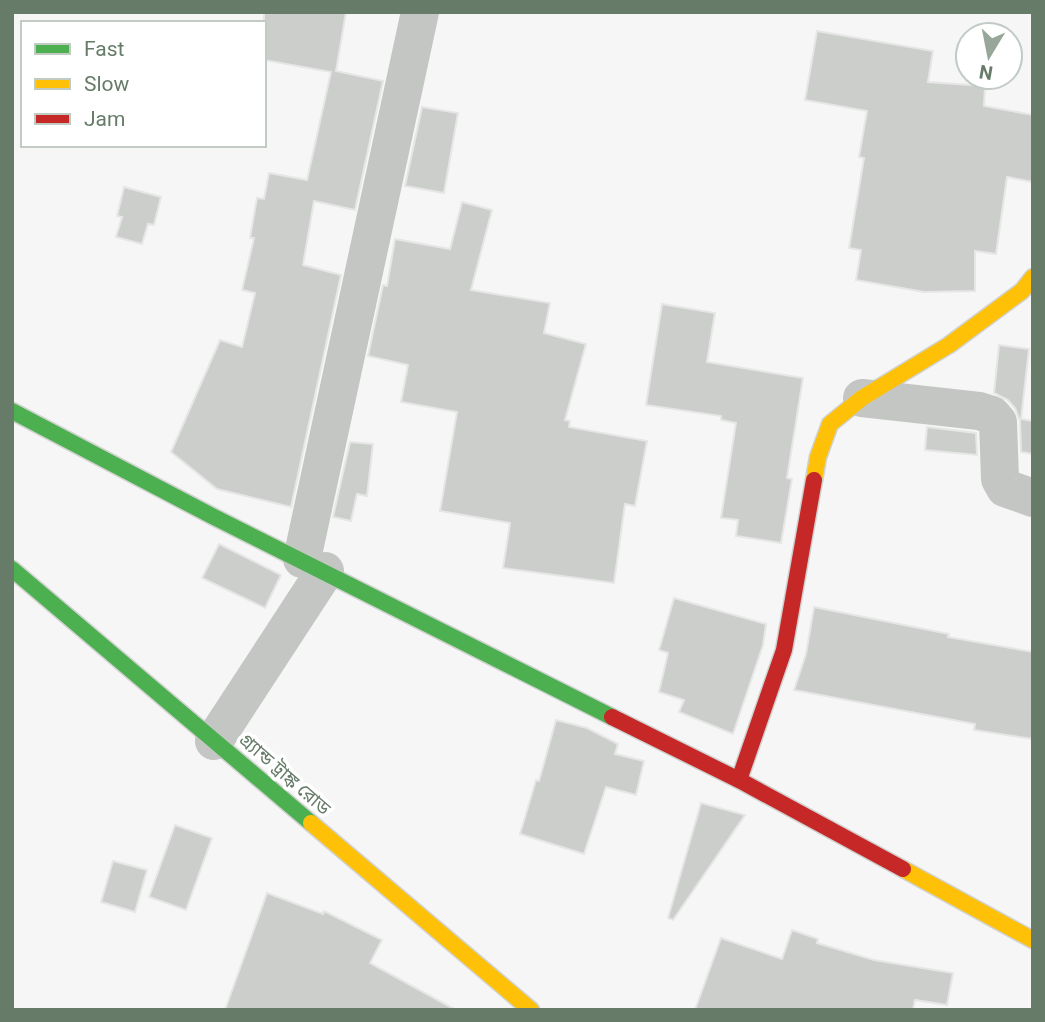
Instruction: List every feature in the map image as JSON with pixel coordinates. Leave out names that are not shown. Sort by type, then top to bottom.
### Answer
[{"type":"main road","points":[[739,779],[769,698],[787,637],[818,457],[830,424],[862,398],[949,345],[1022,291],[1033,277]]},
{"type":"main road","points":[[12,411],[214,517],[739,779],[1033,940]]},
{"type":"main road","name":"গ্র্যান্ড ট্রাঙ্ক রোড","points":[[12,569],[531,1010]]},
{"type":"street","points":[[214,741],[313,565],[420,12]]},
{"type":"street","points":[[862,398],[979,411],[992,415],[998,422],[1000,479],[1005,488],[1033,498]]},
{"type":"building","points":[[264,12],[346,12],[336,71],[383,81],[355,210],[314,201],[303,265],[341,275],[291,507],[217,489],[171,452],[220,340],[242,347],[255,293],[242,290],[254,238],[250,238],[257,198],[264,199],[269,173],[307,180],[331,72],[266,60]]},
{"type":"building","points":[[817,31],[933,51],[928,82],[954,84],[954,91],[985,91],[984,106],[1033,115],[1033,182],[1007,177],[996,254],[975,251],[975,291],[924,292],[856,280],[861,250],[849,248],[864,158],[859,157],[867,111],[805,100]]},
{"type":"building","points":[[422,107],[458,113],[444,193],[405,186]]},
{"type":"building","points":[[124,187],[161,197],[154,225],[148,224],[142,244],[116,237],[122,217],[117,216]]},
{"type":"building","points":[[462,202],[492,210],[471,290],[550,303],[544,333],[586,344],[565,420],[570,421],[569,427],[647,441],[635,506],[625,504],[614,583],[503,568],[510,523],[440,511],[457,412],[401,402],[408,365],[368,356],[383,285],[387,286],[395,239],[450,249]]},
{"type":"building","points":[[662,304],[715,313],[707,362],[803,378],[787,478],[792,479],[781,543],[736,536],[738,520],[721,518],[736,423],[721,420],[721,416],[646,405]]},
{"type":"building","points":[[999,345],[1029,349],[1021,419],[1033,421],[1033,454],[1021,452],[1020,421],[1015,408],[1008,400],[994,393]]},
{"type":"building","points":[[927,427],[976,433],[977,455],[925,450]]},
{"type":"building","points":[[350,442],[373,444],[367,496],[357,494],[351,521],[333,517]]},
{"type":"building","points":[[219,544],[281,575],[265,608],[202,578]]},
{"type":"building","points":[[674,598],[766,624],[763,645],[733,734],[679,712],[684,700],[659,692],[668,653],[659,650]]},
{"type":"building","points":[[814,607],[949,634],[948,637],[1033,652],[1033,739],[974,730],[975,724],[794,690],[806,654]]},
{"type":"building","points":[[556,720],[587,728],[618,744],[615,754],[644,761],[636,795],[606,787],[584,854],[520,834],[536,780],[539,781]]},
{"type":"building","points":[[701,803],[745,815],[673,920],[668,918]]},
{"type":"building","points":[[175,825],[212,838],[186,910],[149,897]]},
{"type":"building","points":[[113,861],[147,870],[135,912],[101,902]]},
{"type":"building","points":[[267,893],[323,914],[324,911],[382,940],[370,963],[456,1010],[225,1010]]},
{"type":"building","points":[[792,930],[818,939],[817,943],[874,960],[953,973],[947,1005],[915,1000],[913,1010],[695,1010],[721,938],[782,959]]},
{"type":"traffic: fast","points":[[12,411],[214,517],[612,717]]},
{"type":"traffic: fast","points":[[12,569],[311,823]]},
{"type":"traffic: slow","points":[[814,480],[818,457],[830,424],[862,398],[949,345],[1022,291],[1033,277]]},
{"type":"traffic: slow","points":[[311,823],[531,1010]]},
{"type":"traffic: slow","points":[[903,869],[1033,940]]},
{"type":"traffic: jam","points":[[739,780],[784,650],[814,480]]},
{"type":"traffic: jam","points":[[612,717],[739,780],[903,869]]}]
